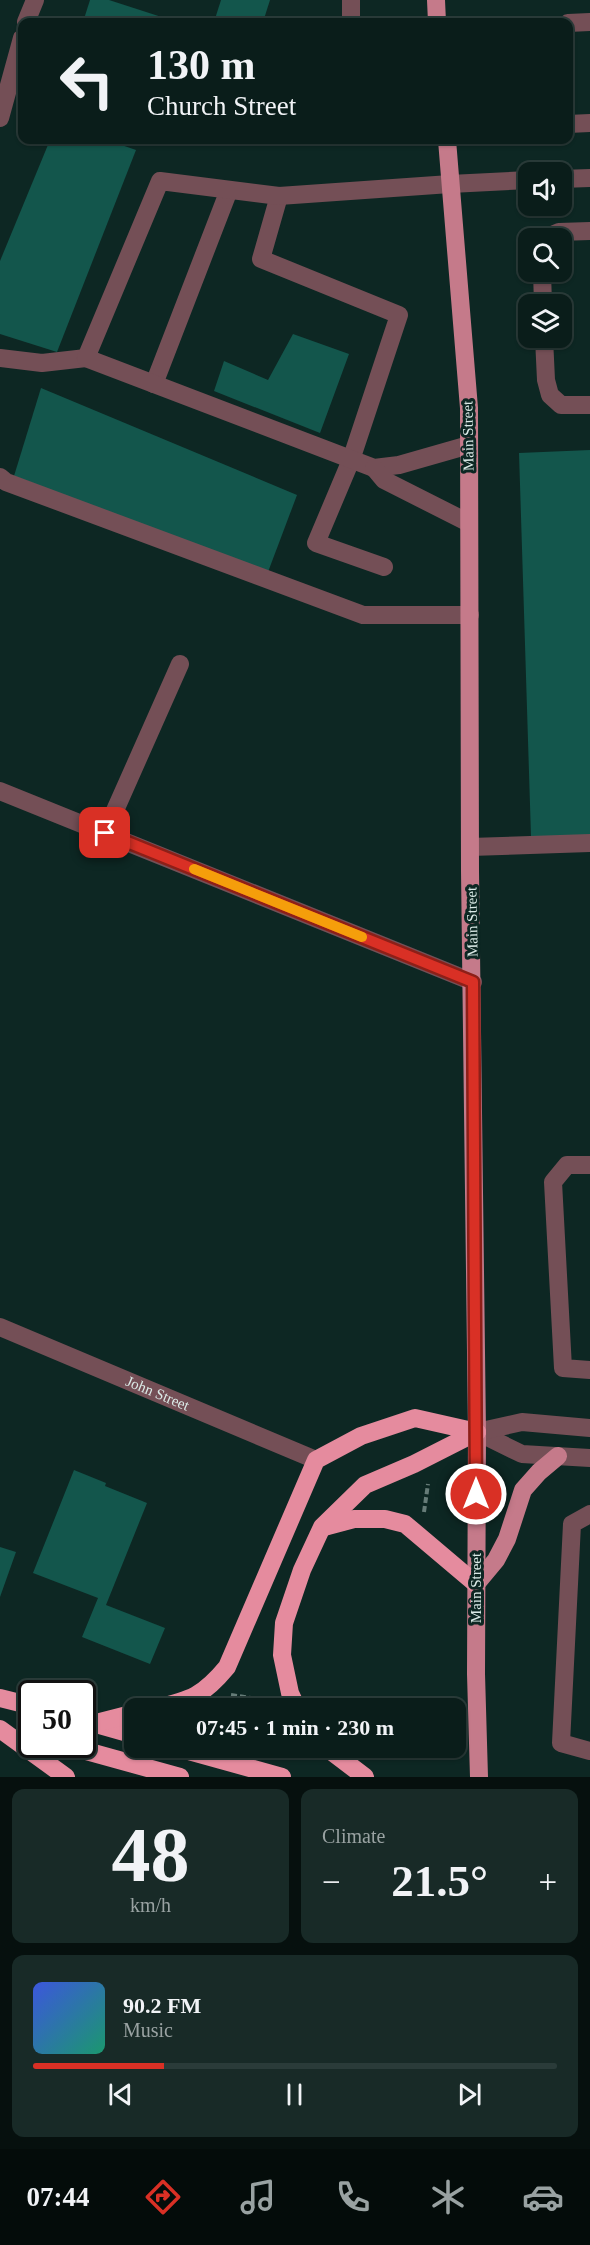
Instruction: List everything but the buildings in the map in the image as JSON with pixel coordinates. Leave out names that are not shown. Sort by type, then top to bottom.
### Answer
[{"type":"highway","points":[[191,1698],[211,1686],[227,1667],[316,1460],[361,1436],[415,1418],[477,1432]]},
{"type":"highway","points":[[292,1698],[282,1655],[284,1623],[302,1570],[322,1527],[365,1485],[414,1464],[477,1432]]},
{"type":"highway","points":[[322,1527],[354,1519],[385,1519],[405,1524],[476,1584]]},
{"type":"highway","points":[[0,1698],[18,1703]]},
{"type":"highway","points":[[96,1720],[124,1715]]},
{"type":"highway","points":[[96,1724],[124,1732]]},
{"type":"highway","points":[[0,1728],[18,1732]]},
{"type":"highway","points":[[0,1728],[66,1777]]},
{"type":"highway","points":[[96,1754],[180,1777]]},
{"type":"highway","points":[[214,1758],[282,1777]]},
{"type":"highway","points":[[340,1758],[365,1777]]},
{"type":"main road","points":[[436,0],[437,18]]},
{"type":"main road","name":"Main Street","points":[[447,144],[469,408],[470,847],[477,1432],[476,1674],[479,1777]]},
{"type":"main road","points":[[476,1584],[496,1560],[507,1539],[523,1490],[558,1456]]},
{"type":"street","points":[[28,18],[35,0]]},
{"type":"street","points":[[351,0],[351,18]]},
{"type":"street","points":[[573,23],[590,22]]},
{"type":"street","points":[[0,118],[18,52]]},
{"type":"street","points":[[573,124],[590,123]]},
{"type":"street","points":[[572,179],[590,178]]},
{"type":"street","points":[[86,358],[160,181],[279,196],[518,181]]},
{"type":"street","points":[[154,384],[229,190]]},
{"type":"street","points":[[279,196],[261,259],[399,315],[351,460],[316,543],[384,567]]},
{"type":"street","points":[[572,232],[590,231]]},
{"type":"street","points":[[544,348],[546,380],[550,395],[561,405],[590,405]]},
{"type":"street","points":[[0,358],[42,363],[86,358],[374,468],[399,465],[469,445]]},
{"type":"street","points":[[374,468],[384,480],[469,523]]},
{"type":"street","points":[[3,479],[363,615],[470,615]]},
{"type":"street","points":[[105,833],[180,664]]},
{"type":"street","points":[[0,790],[473,982]]},
{"type":"street","points":[[470,847],[590,843]]},
{"type":"street","points":[[590,1165],[567,1165],[553,1182],[563,1368],[590,1370]]},
{"type":"street","name":"John Street","points":[[0,1327],[316,1460]]},
{"type":"street","points":[[477,1432],[522,1422],[590,1428]]},
{"type":"street","points":[[477,1432],[522,1454],[590,1458]]},
{"type":"street","points":[[590,1514],[572,1524],[561,1743],[590,1751]]},
{"type":"path","points":[[424,1512],[428,1484]]},
{"type":"path","points":[[231,1695],[252,1698]]},
{"type":"slow traffic","points":[[194,869],[362,937]]},
{"type":"route","points":[[105,833],[473,982],[476,1494]]}]
